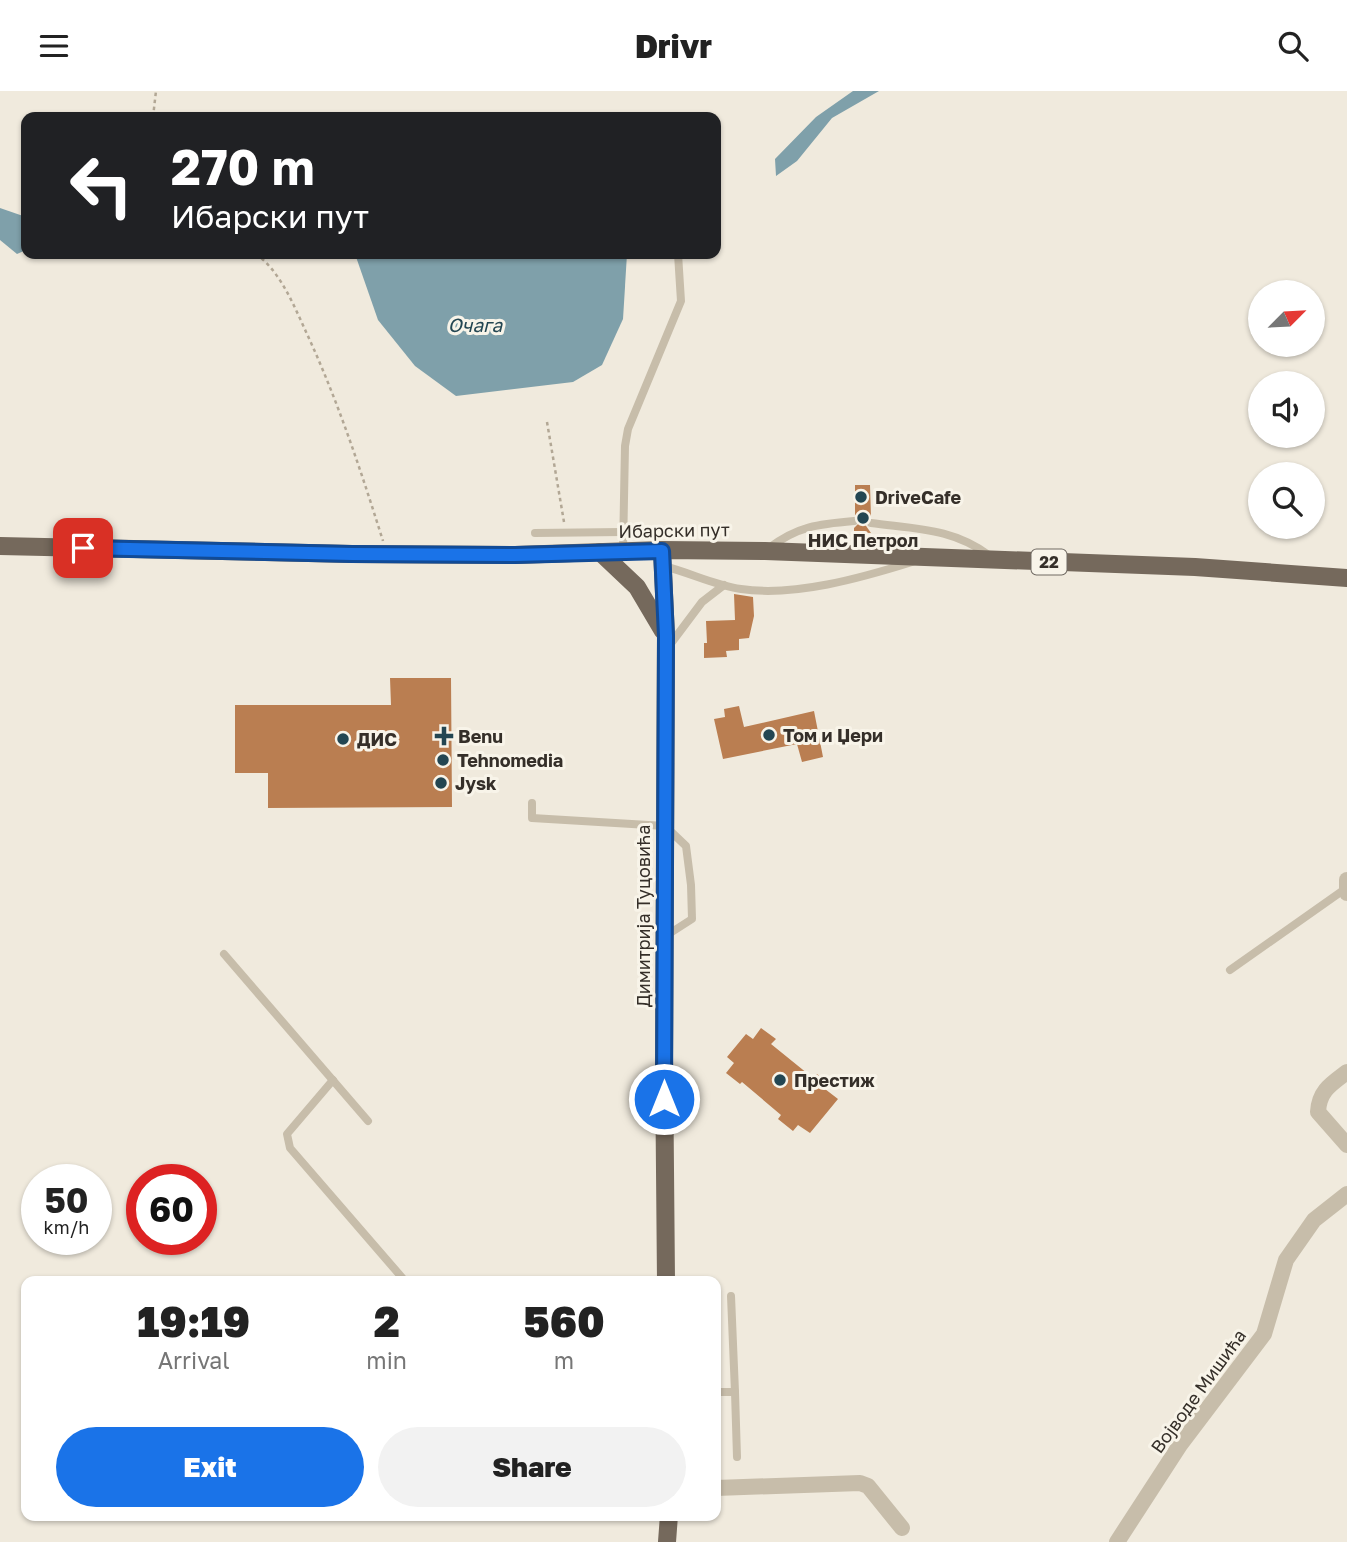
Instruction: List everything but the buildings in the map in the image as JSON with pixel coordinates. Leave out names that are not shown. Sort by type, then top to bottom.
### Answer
[{"type":"main road","name":"Ибарски пут","points":[[0,547],[515,555],[623,551],[662,558],[765,551],[1195,567],[1347,578]]},
{"type":"main road","points":[[600,552],[637,587],[665,643]]},
{"type":"main road","name":"Димитрија Туцовића","points":[[662,558],[665,643],[666,1276]]},
{"type":"main road","points":[[667,1542],[668,1521]]},
{"type":"street","points":[[1347,1072],[1326,1088],[1319,1098],[1318,1112],[1347,1145]]},
{"type":"street","name":"Војводе Мишића","points":[[1117,1542],[1180,1445],[1264,1334],[1286,1260],[1314,1220],[1347,1194]]},
{"type":"street","points":[[721,1488],[860,1483],[868,1486],[902,1528]]},
{"type":"lane","points":[[623,551],[625,446],[628,429],[681,301],[678,259]]},
{"type":"lane","points":[[765,551],[787,534],[827,524],[854,521]]},
{"type":"lane","points":[[871,523],[946,532],[979,548],[995,560]]},
{"type":"lane","points":[[535,533],[622,532]]},
{"type":"lane","points":[[662,558],[683,570],[724,586],[743,589],[788,589],[860,577],[928,557]]},
{"type":"lane","points":[[665,643],[702,602],[724,586]]},
{"type":"lane","points":[[532,803],[532,818],[665,827],[686,846],[692,919],[664,937]]},
{"type":"lane","points":[[1230,970],[1346,887]]},
{"type":"lane","points":[[225,954],[368,1121]]},
{"type":"lane","points":[[333,1080],[287,1134],[290,1148],[401,1276]]},
{"type":"lane","points":[[731,1296],[737,1457]]},
{"type":"lane","points":[[721,1392],[735,1392]]},
{"type":"path","points":[[154,112],[156,91]]},
{"type":"path","points":[[263,259],[268,263],[293,304],[323,369],[353,446],[387,554]]},
{"type":"path","points":[[547,422],[566,533]]},
{"type":"water","points":[[853,91],[879,91],[832,118],[797,161],[776,176],[775,159],[816,117]]},
{"type":"water","points":[[0,208],[21,215],[21,252],[17,254],[0,240]]},
{"type":"water","name":"Очага","points":[[357,259],[627,259],[623,319],[602,365],[573,382],[456,396],[415,366],[378,320]]},
{"type":"place","name":"DriveCafe","points":[[861,497]]},
{"type":"place","name":"НИС Петрол","points":[[863,518]]},
{"type":"place","name":"Том и Џери","points":[[769,735]]},
{"type":"place","name":"Benu","points":[[444,736]]},
{"type":"place","name":"ДИС","points":[[343,739]]},
{"type":"place","name":"Tehnomedia","points":[[443,760]]},
{"type":"place","name":"Jysk","points":[[441,783]]},
{"type":"place","name":"Престиж","points":[[780,1080]]},
{"type":"route","points":[[83,548],[515,555],[662,551],[666,636],[664,1099]]}]
